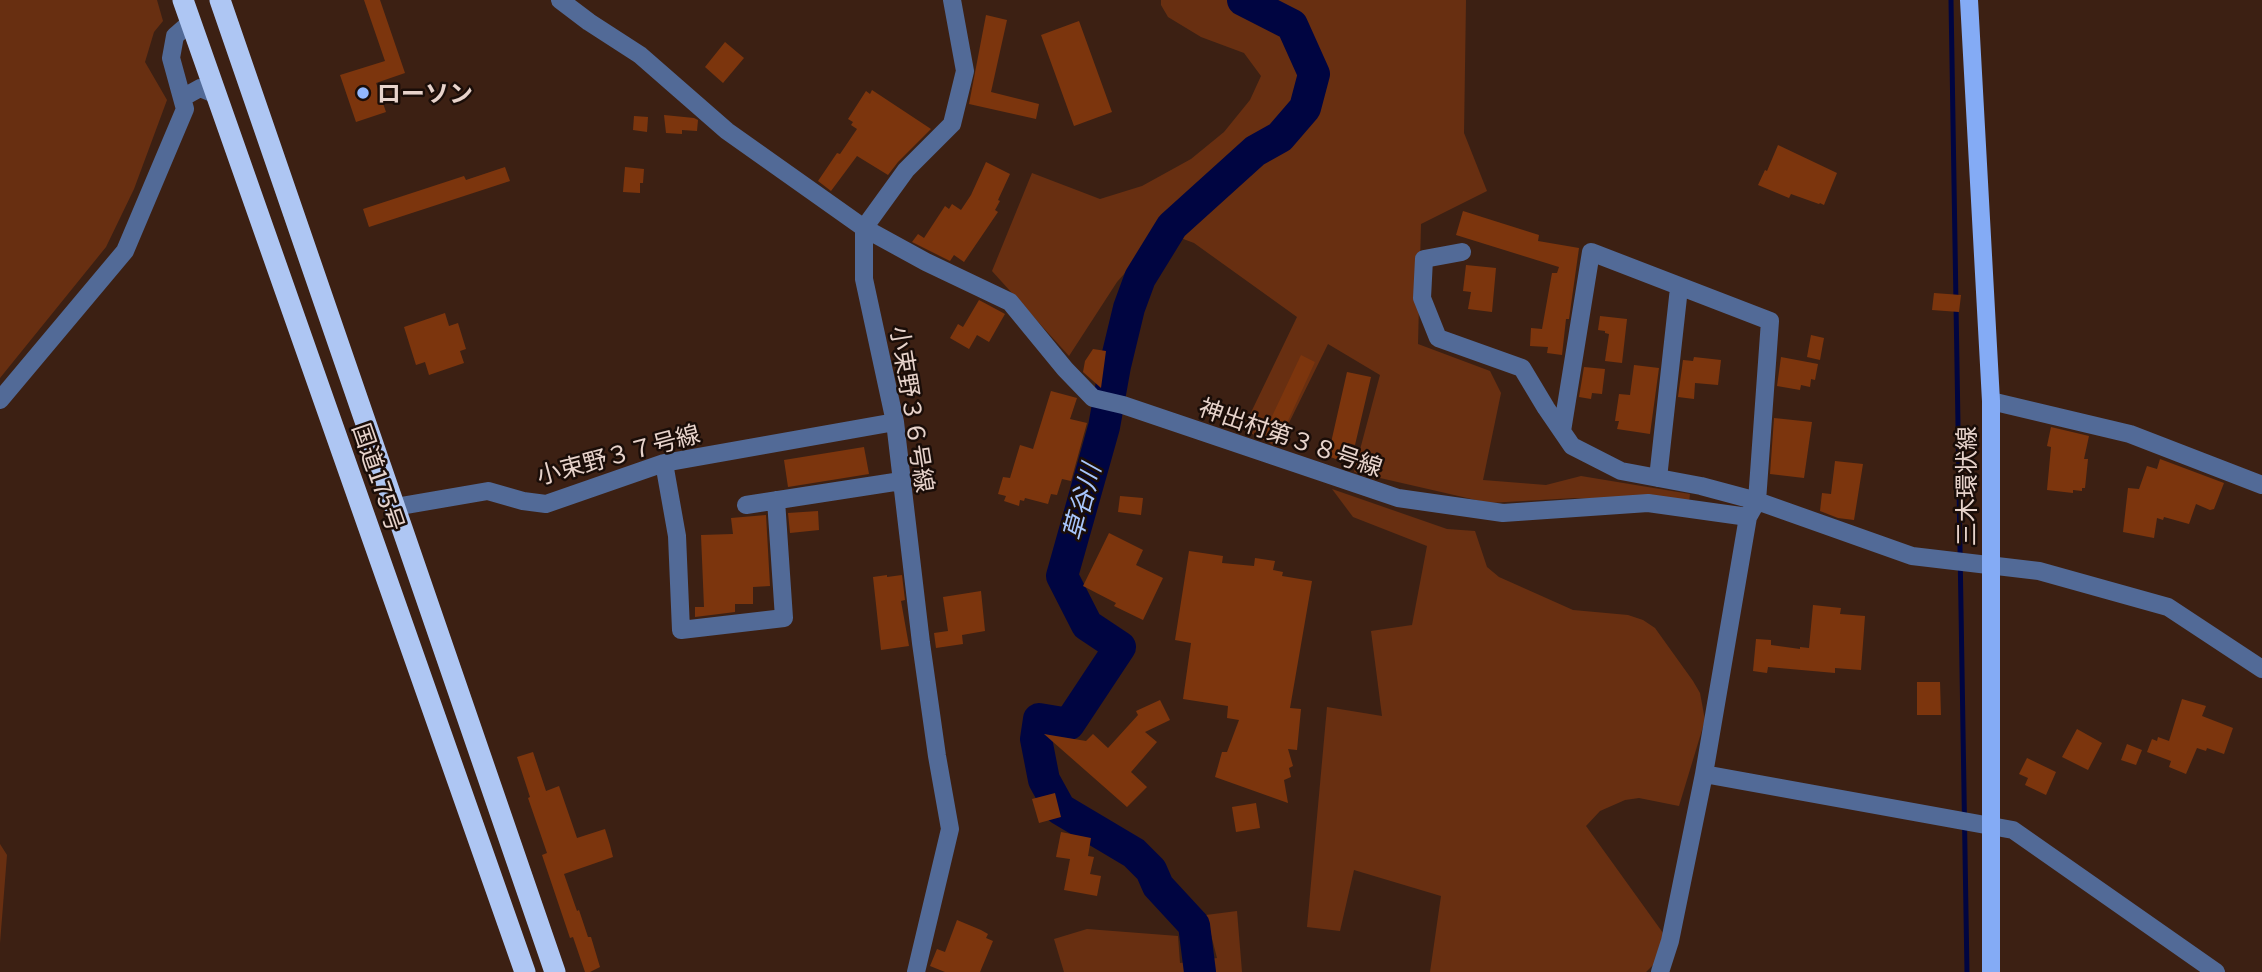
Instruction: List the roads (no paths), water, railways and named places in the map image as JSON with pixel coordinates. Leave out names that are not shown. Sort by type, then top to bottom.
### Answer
[{"type":"highway","name":"国道175号","points":[[183,0],[524,972]]},
{"type":"highway","name":"国道175号","points":[[221,0],[555,972]]},
{"type":"main road","name":"三木環状線","points":[[1969,0],[1991,401],[1991,972]]},
{"type":"street","points":[[561,0],[640,55],[727,131],[864,228],[906,170],[952,124],[965,71],[952,0]]},
{"type":"street","points":[[0,400],[125,251],[186,109],[170,58],[175,36],[191,22]]},
{"type":"street","points":[[182,98],[200,88],[217,95]]},
{"type":"street","name":"神出村第３８号線","points":[[864,228],[926,262],[1010,302],[1065,369],[1093,398],[1123,405],[1398,498],[1503,513],[1648,503],[1752,509]]},
{"type":"street","name":"小束野３６号線","points":[[864,228],[864,279],[895,422],[922,656],[950,830],[916,972]]},
{"type":"street","points":[[1462,252],[1424,259],[1422,298],[1438,338],[1522,368],[1572,446],[1621,471],[1701,486],[1752,509],[1912,556],[2039,571],[2168,607],[2262,669]]},
{"type":"street","points":[[1562,431],[1591,252],[1770,321],[1752,509],[1704,774],[1670,941],[1660,972]]},
{"type":"street","points":[[1658,478],[1679,288]]},
{"type":"street","points":[[1991,401],[2130,434],[2262,485]]},
{"type":"street","name":"小束野３７号線","points":[[395,507],[488,491],[523,501],[547,504],[664,463],[895,422]]},
{"type":"street","points":[[664,463],[677,536],[681,630],[784,618],[776,500]]},
{"type":"street","points":[[746,505],[901,481]]},
{"type":"street","points":[[1704,774],[2013,830],[2216,972]]},
{"type":"waterway","name":"草谷川","points":[[1200,972],[1194,925],[1158,886],[1151,870],[1134,853],[1060,809],[1044,780],[1036,739],[1039,719],[1069,724],[1120,647],[1087,625],[1062,576],[1104,427],[1129,308],[1140,278],[1172,226],[1255,151],[1280,137],[1305,108],[1314,74],[1292,25],[1243,0]]},
{"type":"waterway","points":[[1951,0],[1967,972]]},
{"type":"place","name":"ローソン","points":[[363,93]]}]
